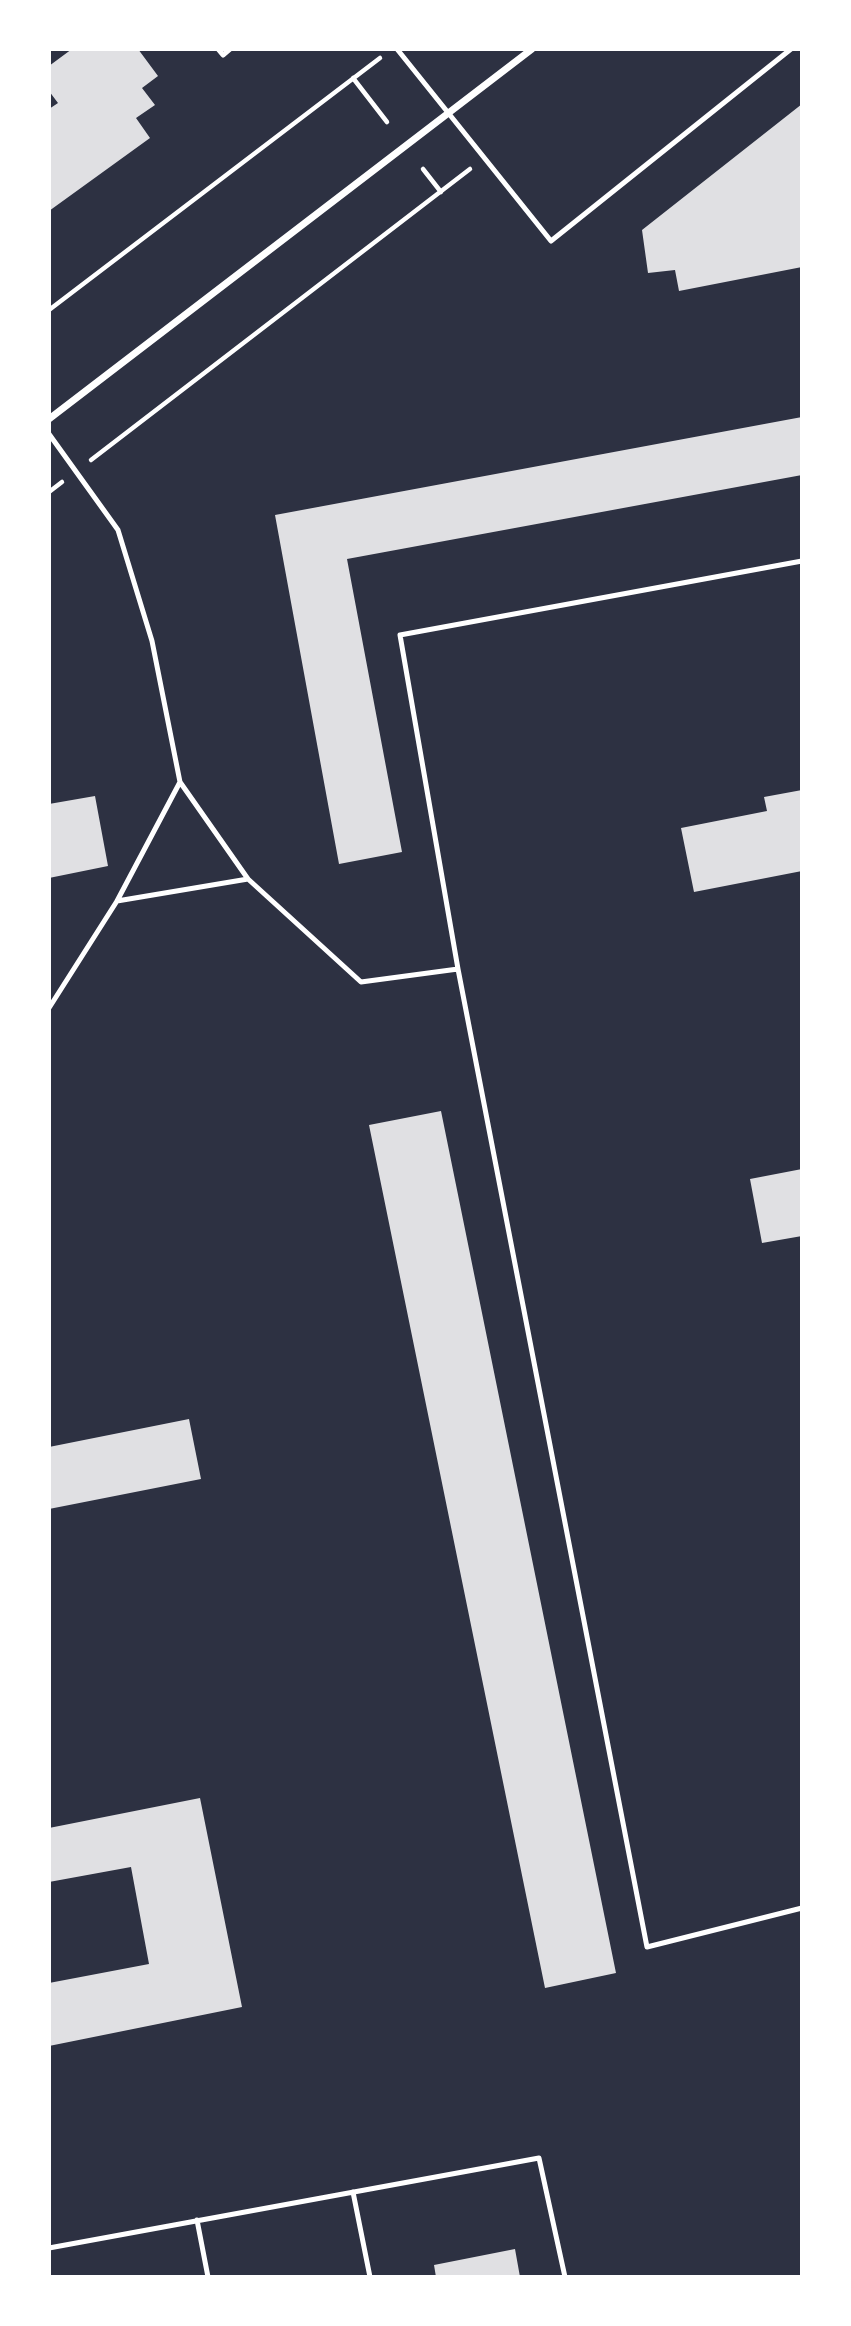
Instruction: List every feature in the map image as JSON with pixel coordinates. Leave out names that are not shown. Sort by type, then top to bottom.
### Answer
[{"type":"street","points":[[49,419],[532,49]]},
{"type":"lane","points":[[218,49],[223,55],[230,49]]},
{"type":"lane","points":[[397,49],[551,241],[791,49]]},
{"type":"lane","points":[[49,434],[118,530],[152,641],[180,782],[248,879],[361,982],[458,969]]},
{"type":"lane","points":[[802,561],[400,635],[458,969],[647,1947],[802,1908]]},
{"type":"lane","points":[[49,1008],[117,901],[180,782]]},
{"type":"lane","points":[[117,901],[248,879]]},
{"type":"lane","points":[[49,2248],[539,2158],[565,2277]]},
{"type":"lane","points":[[353,2192],[370,2277]]},
{"type":"lane","points":[[197,2220],[208,2277]]},
{"type":"path","points":[[49,310],[385,54]]},
{"type":"path","points":[[353,78],[387,122]]},
{"type":"path","points":[[49,492],[484,158]]},
{"type":"path","points":[[423,169],[441,192]]},
{"type":"building","points":[[72,49],[138,49],[158,76],[142,88],[155,105],[136,118],[150,138],[49,211],[49,109],[58,103],[49,91],[49,66]]},
{"type":"building","points":[[802,104],[802,267],[679,291],[675,270],[648,273],[642,230]]},
{"type":"building","points":[[802,417],[802,475],[347,559],[402,852],[339,864],[275,515]]},
{"type":"building","points":[[802,790],[802,871],[694,892],[681,828],[767,811],[764,797]]},
{"type":"building","points":[[95,796],[108,866],[49,878],[49,804]]},
{"type":"building","points":[[441,1111],[616,1973],[545,1988],[369,1125]]},
{"type":"building","points":[[802,1169],[802,1236],[762,1243],[750,1179]]},
{"type":"building","points":[[189,1419],[201,1479],[49,1509],[49,1447]]},
{"type":"building","points":[[200,1798],[242,2007],[49,2046],[49,1983],[149,1964],[131,1867],[49,1882],[49,1828]]},
{"type":"building","points":[[515,2249],[520,2277],[436,2277],[434,2265]]}]
